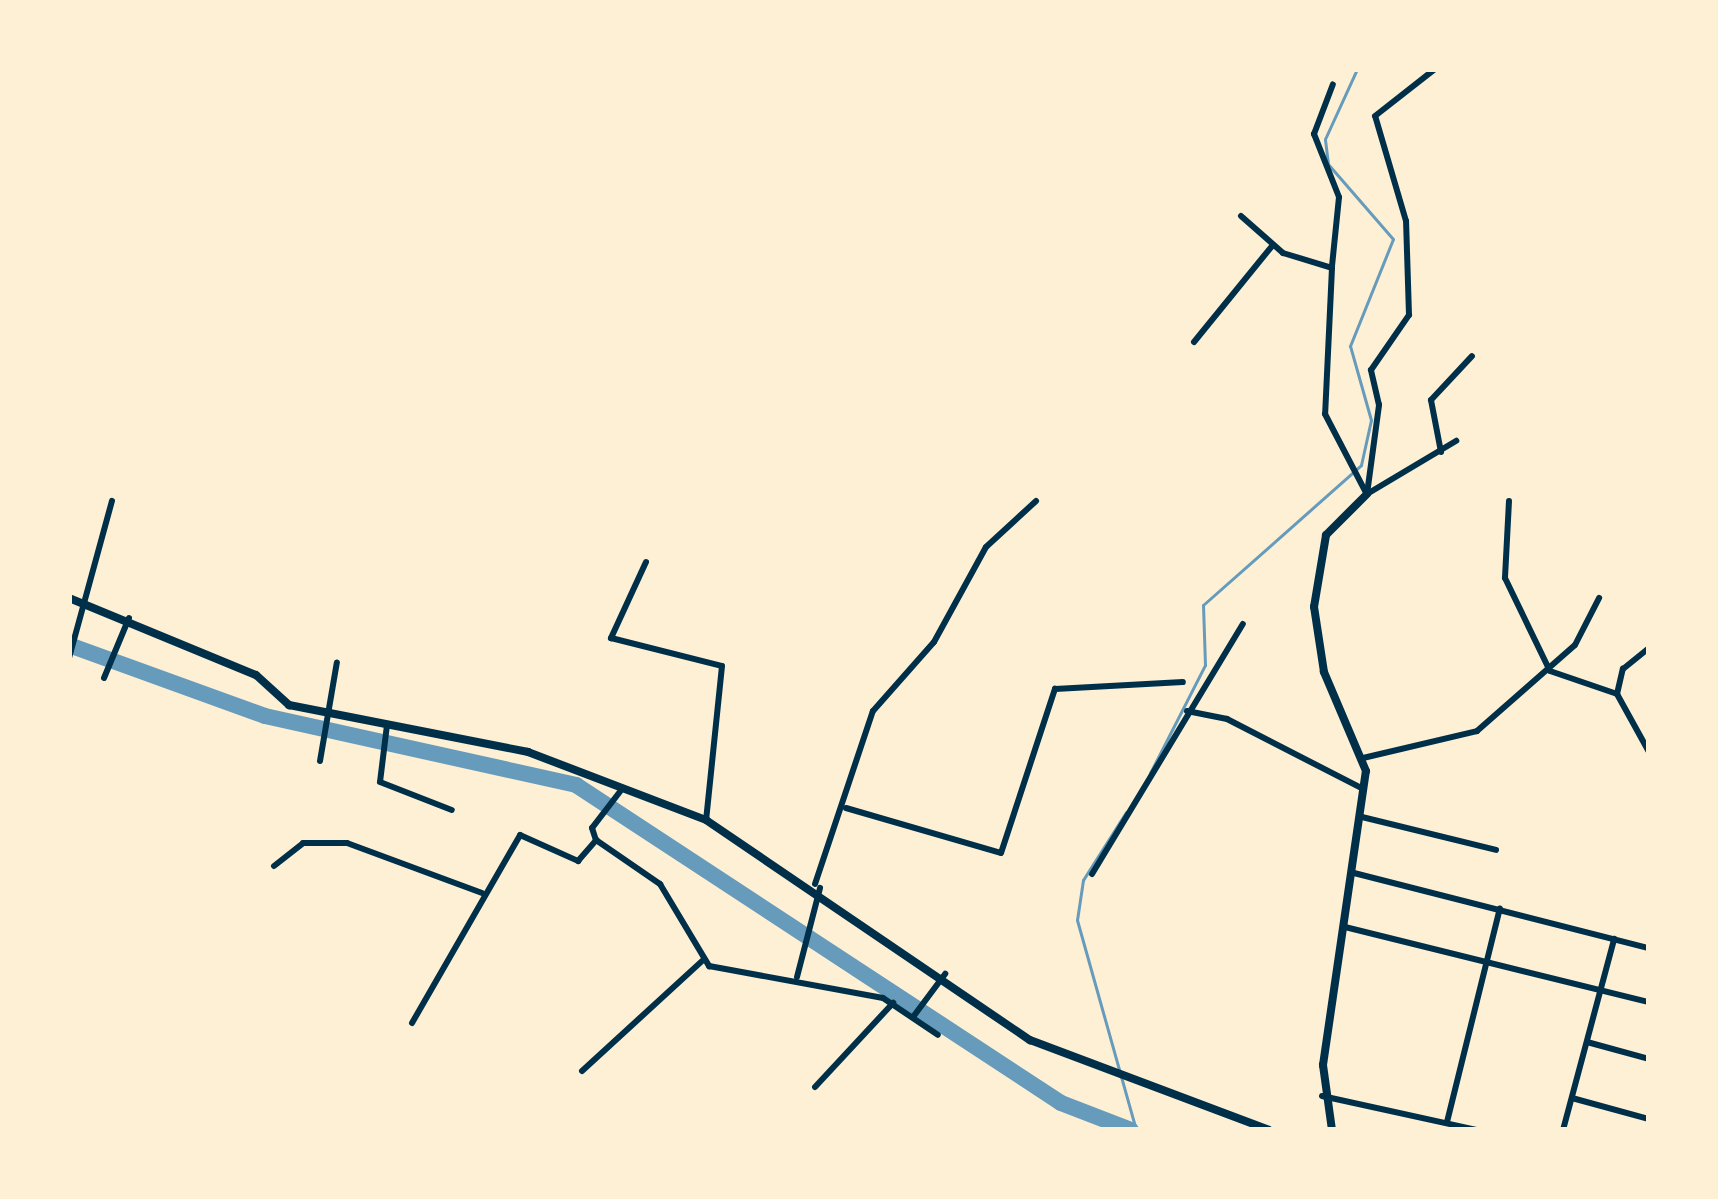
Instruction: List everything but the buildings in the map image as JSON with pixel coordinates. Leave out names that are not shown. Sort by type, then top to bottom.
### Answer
[{"type":"main road","points":[[1332,1130],[1322,1096],[1366,790],[1363,758],[1324,672],[1314,607],[1326,535],[1366,494]]},
{"type":"main road","points":[[69,598],[129,618],[256,675],[289,705],[386,728],[528,752],[706,820],[818,886],[1030,1040],[1269,1130]]},
{"type":"street","points":[[1366,494],[1378,405],[1371,370],[1409,315],[1406,220],[1375,116],[1436,69]]},
{"type":"street","points":[[1333,84],[1314,134],[1339,197],[1325,414],[1366,494]]},
{"type":"street","points":[[1241,216],[1272,246],[1332,268]]},
{"type":"street","points":[[1194,342],[1272,246]]},
{"type":"street","points":[[1441,452],[1431,400],[1472,356]]},
{"type":"street","points":[[1366,494],[1456,441]]},
{"type":"street","points":[[71,654],[112,501]]},
{"type":"street","points":[[797,977],[818,886],[873,711],[934,642],[986,547],[1036,501]]},
{"type":"street","points":[[1509,501],[1505,578],[1550,671],[1617,694],[1649,752]]},
{"type":"street","points":[[646,562],[611,638],[701,652],[725,676],[706,820]]},
{"type":"street","points":[[1363,758],[1477,731],[1550,671],[1586,632],[1599,598]]},
{"type":"street","points":[[104,678],[129,618]]},
{"type":"street","points":[[1092,874],[1243,625]]},
{"type":"street","points":[[1617,694],[1623,669],[1649,648]]},
{"type":"street","points":[[320,761],[332,717],[337,662]]},
{"type":"street","points":[[846,808],[1001,853],[1055,689],[1184,682]]},
{"type":"street","points":[[1187,711],[1227,719],[1366,790]]},
{"type":"street","points":[[386,728],[380,782],[452,810]]},
{"type":"street","points":[[1649,782],[1649,809]]},
{"type":"street","points":[[412,1023],[474,930],[482,893],[520,835],[578,861],[596,840],[602,812],[622,789]]},
{"type":"street","points":[[1362,817],[1496,850]]},
{"type":"street","points":[[596,840],[667,892],[702,961],[731,974],[797,977],[893,1003],[938,1034]]},
{"type":"street","points":[[274,866],[303,843],[347,843],[482,893]]},
{"type":"street","points":[[1354,872],[1649,948]]},
{"type":"street","points":[[1447,1122],[1500,908]]},
{"type":"street","points":[[1345,927],[1649,1002]]},
{"type":"street","points":[[1563,1130],[1614,939]]},
{"type":"street","points":[[582,1071],[702,961]]},
{"type":"street","points":[[915,1016],[945,974]]},
{"type":"street","points":[[815,1087],[893,1003]]},
{"type":"street","points":[[1587,1042],[1649,1059]]},
{"type":"street","points":[[1322,1096],[1476,1130]]},
{"type":"street","points":[[1572,1098],[1649,1119]]},
{"type":"waterway","points":[[1150,773],[1205,665],[1203,605],[1361,465],[1371,420],[1350,346],[1393,239],[1328,164],[1325,139],[1357,69]]},
{"type":"waterway","points":[[69,645],[265,716],[576,785],[1061,1103],[1131,1130]]},
{"type":"waterway","points":[[1126,812],[1083,880],[1077,920],[1136,1130]]}]
